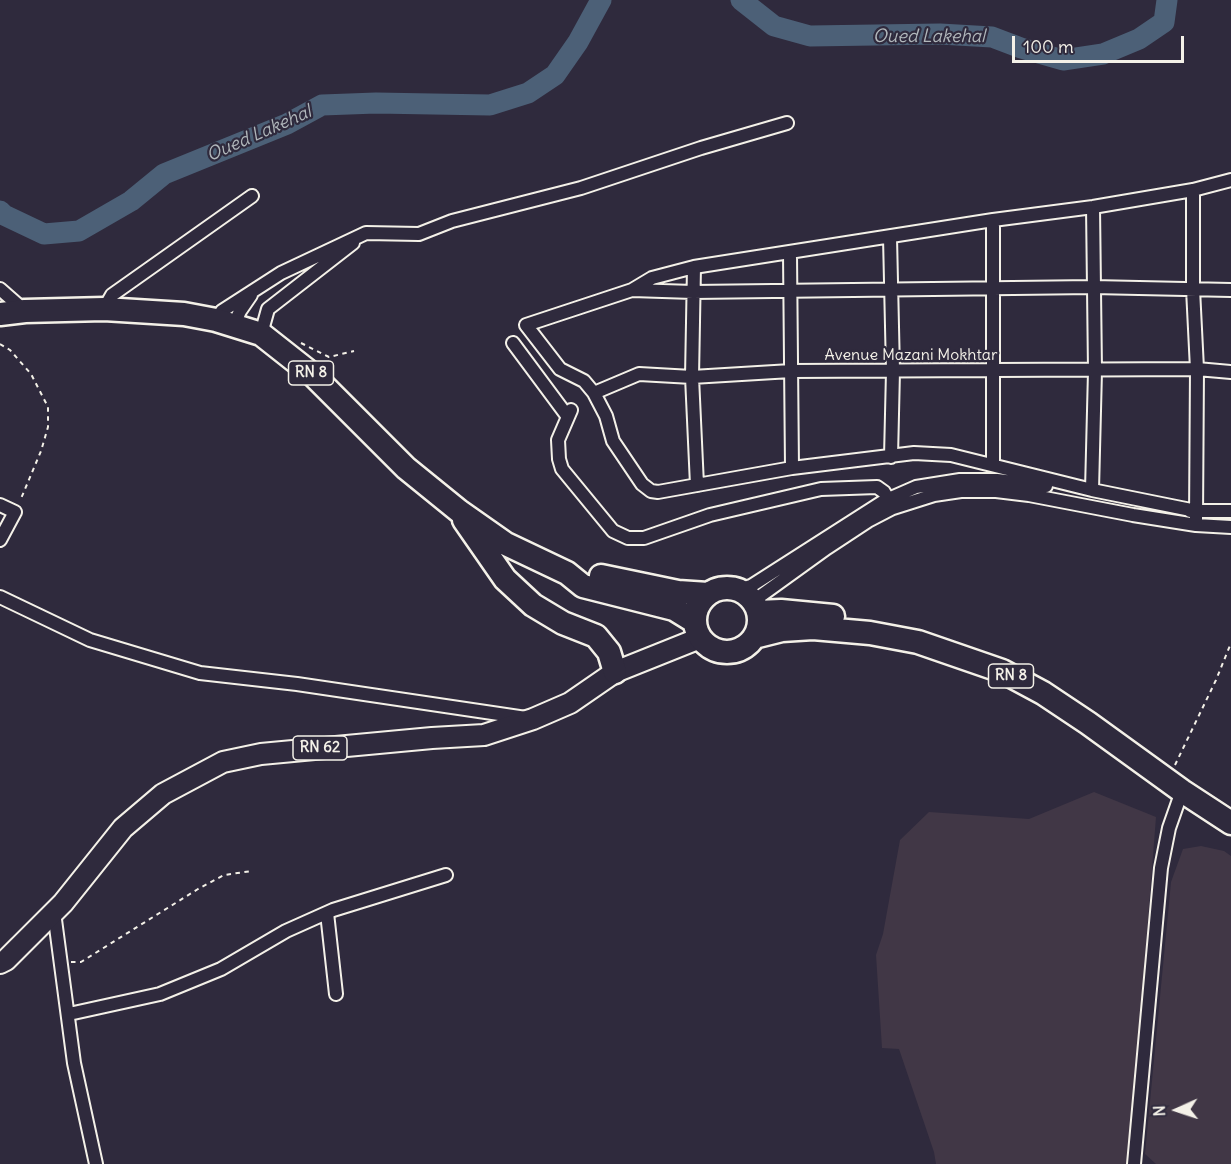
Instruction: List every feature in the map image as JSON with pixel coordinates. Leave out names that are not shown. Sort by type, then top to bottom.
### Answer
[{"type":"highway","name":"RN 8","points":[[0,314],[104,309],[184,314],[225,323],[267,338],[314,375],[406,468],[459,511],[506,544],[567,573],[583,586],[674,609],[697,630]]},
{"type":"highway","points":[[459,511],[505,579],[533,605],[563,623],[596,636],[609,652],[615,672]]},
{"type":"highway","name":"RN 8","points":[[567,573],[585,572],[678,592],[708,594]]},
{"type":"highway","points":[[718,589],[738,590],[751,599],[757,609],[759,621],[754,637],[741,649],[732,652],[714,650],[697,630],[698,606],[708,594],[718,589]]},
{"type":"highway","name":"RN 8","points":[[757,609],[911,628],[954,640],[993,655],[1038,678],[1231,807]]},
{"type":"highway","name":"RN 8","points":[[754,637],[782,630],[813,628],[870,633],[918,642],[1002,671],[1042,693],[1088,723],[1182,791],[1231,823]]},
{"type":"main road","name":"RN 62","points":[[0,963],[6,960],[54,912],[123,828],[163,794],[223,762],[261,754],[484,735],[533,719],[570,703],[615,672],[697,630]]},
{"type":"street","points":[[257,288],[240,311],[225,323],[222,311],[257,288],[281,273],[366,232],[418,234],[452,221],[581,188],[700,148],[787,123]]},
{"type":"street","points":[[1196,511],[1092,490],[951,455],[914,453],[792,468],[658,492],[651,491],[642,484],[613,441],[606,416],[594,393],[584,381],[560,369],[526,325],[632,290],[652,278],[694,267],[789,254],[993,220],[1093,207],[1193,190],[1231,180]]},
{"type":"street","points":[[1193,190],[1193,289],[1197,369],[1196,525]]},
{"type":"street","points":[[104,309],[112,295],[252,196]]},
{"type":"street","points":[[1092,490],[1095,371],[1093,207]]},
{"type":"street","points":[[993,220],[993,465]]},
{"type":"street","points":[[267,338],[268,309],[366,232]]},
{"type":"street","points":[[890,237],[891,457]]},
{"type":"street","points":[[789,254],[792,468]]},
{"type":"street","points":[[694,267],[692,376],[697,485]]},
{"type":"street","points":[[632,290],[693,292],[1093,287],[1231,290]]},
{"type":"street","points":[[0,289],[25,311]]},
{"type":"street","points":[[513,343],[570,413],[558,440],[557,450],[562,468],[614,531],[628,538],[644,538],[710,515],[821,489],[877,487],[885,492],[891,503]]},
{"type":"street","name":"Avenue Mazani Mokhtar","points":[[594,393],[639,374],[692,376],[791,371],[1197,369],[1231,372]]},
{"type":"street","points":[[738,590],[751,586],[916,487],[934,484],[960,480],[997,480],[1092,493],[1144,506],[1196,511],[1231,511]]},
{"type":"street","points":[[757,609],[759,597],[891,503],[934,495],[961,491],[996,491],[1196,525],[1231,527]]},
{"type":"street","points":[[0,505],[15,512],[0,540]]},
{"type":"street","points":[[0,597],[90,640],[200,673],[297,684],[533,719]]},
{"type":"street","points":[[1134,1164],[1161,868],[1169,828],[1182,791]]},
{"type":"street","points":[[69,1014],[160,994],[221,969],[286,931],[327,913],[446,875]]},
{"type":"street","points":[[54,912],[75,1063],[96,1164]]},
{"type":"street","points":[[327,913],[336,994]]},
{"type":"path","points":[[267,338],[307,345],[329,357],[354,351]]},
{"type":"path","points":[[0,344],[10,350],[30,374],[48,407],[48,427],[41,451],[15,512]]},
{"type":"path","points":[[1174,767],[1216,680],[1231,643]]},
{"type":"path","points":[[62,962],[81,962],[198,888],[224,875],[252,871]]},
{"type":"shaded area","points":[[1094,792],[1156,817],[1129,1164],[936,1164],[899,1049],[882,1048],[876,955],[883,934],[900,840],[929,812],[1029,819]]},
{"type":"shaded area","points":[[1201,846],[1224,851],[1231,856],[1231,1164],[1156,1164],[1145,1154],[1171,882],[1183,849]]},
{"type":"waterway","name":"Oued Lakehal","points":[[0,211],[44,234],[79,231],[131,201],[164,174],[287,124],[322,105],[376,103],[490,105],[528,93],[555,75],[578,42],[601,0]]},
{"type":"waterway","name":"Oued Lakehal","points":[[741,0],[774,26],[810,36],[940,34],[992,37],[1063,60],[1103,54],[1139,39],[1164,22],[1167,0]]}]
